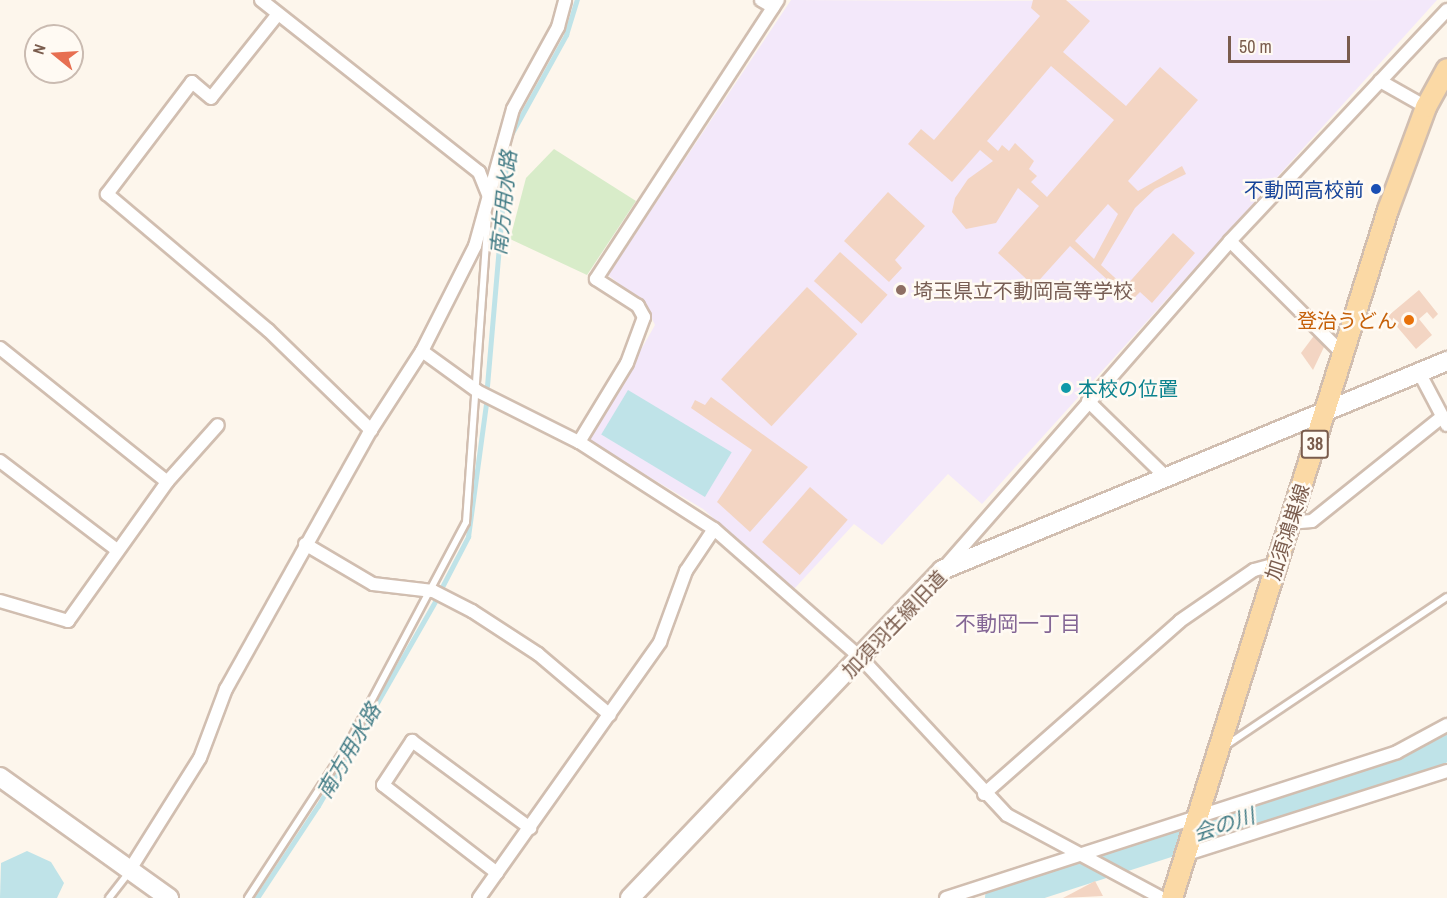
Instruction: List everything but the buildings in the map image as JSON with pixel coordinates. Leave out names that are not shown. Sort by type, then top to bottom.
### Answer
[{"type":"main road","name":"加須鴻巣線","points":[[1172,898],[1289,523],[1426,107],[1447,69]]},
{"type":"street","points":[[261,0],[479,171],[489,192],[489,210]]},
{"type":"street","points":[[129,871],[200,758],[226,688],[305,544],[370,430],[422,351],[489,210],[513,109],[558,27],[565,0]]},
{"type":"street","points":[[579,442],[627,363],[644,317],[638,306],[596,279],[776,4],[761,0]]},
{"type":"street","points":[[942,570],[1230,241],[1447,10]]},
{"type":"street","points":[[278,14],[211,98],[192,82],[107,194],[268,330],[370,430]]},
{"type":"street","points":[[1380,81],[1426,107]]},
{"type":"street","points":[[1230,241],[1344,355]]},
{"type":"street","points":[[0,348],[167,482]]},
{"type":"street","points":[[422,351],[483,394],[579,442],[714,529],[861,658],[984,794],[1007,815],[1162,898]]},
{"type":"street","name":"加須羽生線旧道","points":[[630,898],[861,658],[942,570],[1447,361]]},
{"type":"street","points":[[1289,523],[1312,520],[1444,421],[1419,372]]},
{"type":"street","points":[[1088,401],[1166,477]]},
{"type":"street","points":[[0,601],[68,621],[167,482],[218,425]]},
{"type":"street","points":[[0,460],[117,550]]},
{"type":"street","points":[[479,898],[660,642],[686,571],[714,529]]},
{"type":"street","points":[[305,544],[373,584],[437,593],[538,654],[610,715]]},
{"type":"street","points":[[984,794],[1180,621],[1254,570],[1276,564]]},
{"type":"street","points":[[946,898],[1085,856],[1397,752],[1447,725]]},
{"type":"street","points":[[496,873],[383,785],[412,741],[530,828]]},
{"type":"street","points":[[1188,850],[1447,771]]},
{"type":"street","points":[[2,783],[169,898]]},
{"type":"lane","points":[[248,898],[349,743],[437,593],[466,522],[483,394],[489,210]]},
{"type":"lane","points":[[1218,748],[1239,740],[1447,597]]},
{"type":"lane","points":[[109,898],[129,871]]},
{"type":"shaded area","name":"埼玉県立不動岡高等学校","points":[[791,0],[1437,0],[982,504],[948,474],[882,545],[854,524],[794,589],[703,509],[589,441],[655,325],[645,304],[608,275]]},
{"type":"green space","points":[[554,149],[636,201],[587,275],[510,239],[526,178]]},
{"type":"water","points":[[628,390],[732,452],[705,497],[601,435]]},
{"type":"water","points":[[27,851],[51,862],[64,883],[57,898],[0,898],[1,863]]},
{"type":"waterway","name":"南方用水路","points":[[512,133],[566,35],[577,0]]},
{"type":"waterway","name":"南方用水路","points":[[487,386],[507,152]]},
{"type":"waterway","name":"南方用水路","points":[[441,589],[468,537],[486,404]]},
{"type":"waterway","name":"南方用水路","points":[[257,898],[318,806],[436,600]]},
{"type":"waterway","name":"会の川","points":[[999,898],[1421,762],[1447,746]]},
{"type":"place","name":"不動岡高校前","points":[[1376,189]]},
{"type":"place","name":"埼玉県立不動岡高等学校","points":[[901,290]]},
{"type":"place","name":"登治うどん","points":[[1409,320]]},
{"type":"place","name":"本校の位置","points":[[1066,388]]},
{"type":"district","name":"不動岡一丁目","points":[[1018,624]]}]
